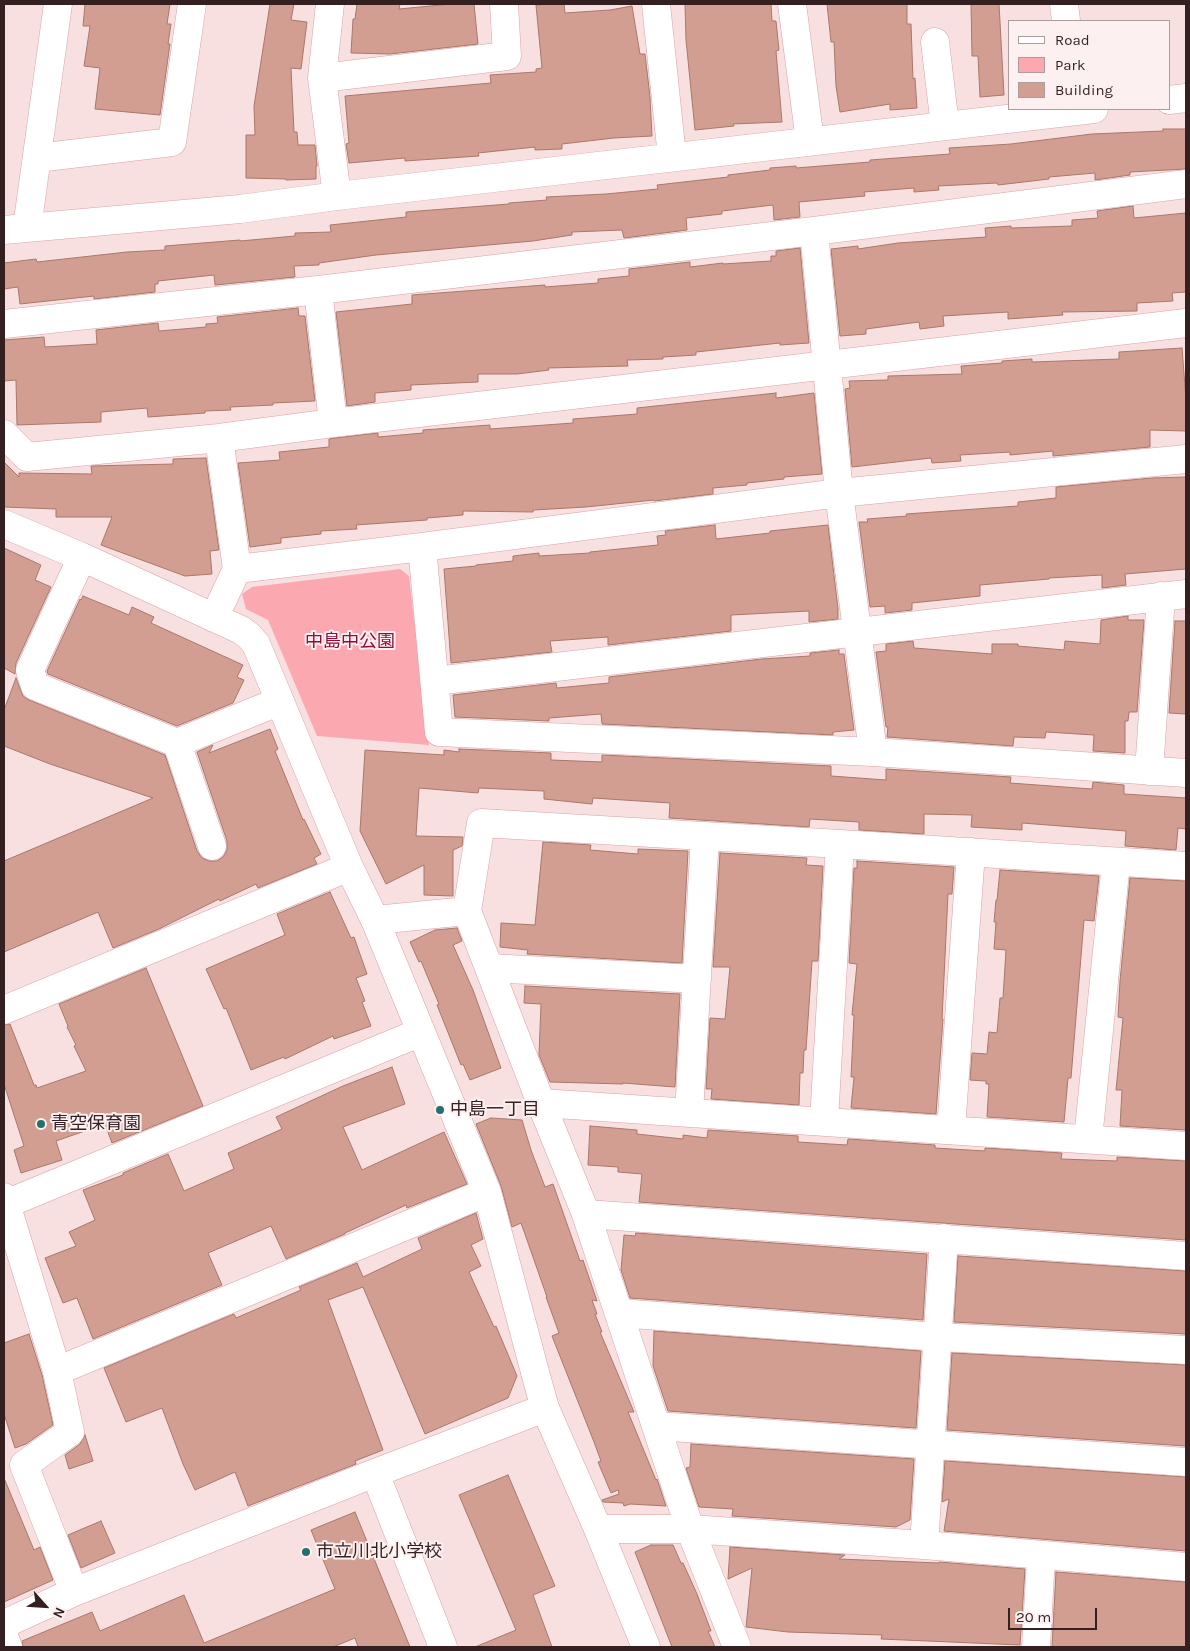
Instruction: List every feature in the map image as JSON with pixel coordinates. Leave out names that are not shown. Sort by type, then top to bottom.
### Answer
[{"type":"street","points":[[58,4],[37,158],[15,229],[240,209],[337,196],[1081,110]]},
{"type":"street","points":[[37,158],[172,142],[192,4]]},
{"type":"street","points":[[330,4],[322,78],[337,196]]},
{"type":"street","points":[[322,78],[507,56],[504,4]]},
{"type":"street","points":[[656,4],[672,157]]},
{"type":"street","points":[[792,4],[810,142]]},
{"type":"street","points":[[1064,4],[1066,20]]},
{"type":"street","points":[[935,42],[945,126]]},
{"type":"street","points":[[1170,100],[1186,98]]},
{"type":"street","points":[[4,324],[318,290],[814,231],[1186,184]]},
{"type":"street","points":[[814,231],[840,493],[873,752]]},
{"type":"street","points":[[318,290],[333,423]]},
{"type":"street","points":[[4,434],[27,458],[219,438],[333,423],[1186,324]]},
{"type":"street","points":[[214,618],[237,569],[219,438]]},
{"type":"street","points":[[237,569],[840,493],[1186,459]]},
{"type":"street","points":[[4,524],[82,557],[241,630],[256,644],[350,868],[375,920],[487,1192],[545,1408],[598,1529],[646,1647]]},
{"type":"street","points":[[422,547],[439,732],[873,752],[1186,773]]},
{"type":"street","points":[[82,557],[30,670],[35,686],[177,744],[280,701]]},
{"type":"street","points":[[435,681],[1174,595],[1149,771]]},
{"type":"street","points":[[177,744],[212,846]]},
{"type":"street","points":[[743,1647],[690,1529],[586,1214],[541,1104],[467,911],[481,824],[1186,866]]},
{"type":"street","points":[[689,1113],[704,836]]},
{"type":"street","points":[[824,1121],[840,844]]},
{"type":"street","points":[[951,1129],[971,852]]},
{"type":"street","points":[[1088,1139],[1116,862]]},
{"type":"street","points":[[4,1010],[350,868]]},
{"type":"street","points":[[375,920],[467,911]]},
{"type":"street","points":[[489,968],[696,979]]},
{"type":"street","points":[[74,1592],[24,1465],[70,1432],[57,1371],[5,1201],[421,1032]]},
{"type":"street","points":[[541,1104],[951,1129],[1186,1146]]},
{"type":"street","points":[[57,1371],[487,1192]]},
{"type":"street","points":[[586,1214],[1186,1256]]},
{"type":"street","points":[[924,1545],[944,1238]]},
{"type":"street","points":[[619,1313],[938,1337],[1186,1350]]},
{"type":"street","points":[[4,1624],[74,1592],[545,1408]]},
{"type":"street","points":[[656,1426],[1186,1462]]},
{"type":"street","points":[[375,1473],[443,1647]]},
{"type":"street","points":[[598,1529],[690,1529],[924,1545],[1186,1567]]},
{"type":"street","points":[[1036,1647],[1041,1556]]},
{"type":"street","points":[[4,1636],[8,1647]]},
{"type":"green space","name":"中島中公園","points":[[400,569],[409,576],[429,745],[317,736],[268,620],[246,609],[242,594],[252,587]]},
{"type":"building","points":[[85,4],[170,4],[167,24],[171,24],[168,44],[170,44],[160,115],[95,109],[100,68],[84,66],[90,26],[83,26]]},
{"type":"building","points":[[270,4],[294,4],[291,20],[307,22],[301,69],[291,68],[294,132],[297,132],[298,145],[315,145],[316,179],[246,178],[246,135],[255,135],[254,106]]},
{"type":"building","points":[[357,4],[400,4],[399,9],[451,4],[474,4],[478,44],[390,54],[351,53],[353,19],[355,19]]},
{"type":"building","points":[[564,4],[565,13],[610,10],[632,6],[640,54],[645,54],[652,136],[562,144],[562,149],[535,150],[535,147],[478,153],[479,156],[405,161],[405,158],[349,163],[346,144],[349,143],[345,96],[491,83],[490,75],[536,72],[536,69],[542,68],[536,5]]},
{"type":"building","points":[[685,4],[771,4],[772,21],[776,21],[779,50],[776,51],[782,122],[733,124],[734,126],[695,130],[686,40]]},
{"type":"building","points":[[827,4],[907,4],[907,24],[911,24],[913,79],[915,78],[917,108],[890,110],[890,104],[840,112],[836,86],[834,42],[831,42]]},
{"type":"building","points":[[971,4],[999,4],[1004,95],[980,97],[978,56],[972,56]]},
{"type":"building","points":[[1163,129],[1186,129],[1186,169],[1130,172],[1130,175],[1095,180],[1095,173],[1049,177],[1049,179],[998,185],[997,183],[938,186],[939,190],[914,192],[914,188],[864,192],[865,196],[799,202],[800,217],[774,220],[773,205],[722,211],[722,214],[686,218],[687,230],[624,238],[622,230],[572,232],[572,235],[533,241],[376,255],[319,263],[319,265],[294,266],[295,277],[215,285],[214,275],[158,281],[158,284],[155,284],[155,292],[94,299],[94,296],[20,304],[18,287],[4,289],[4,263],[36,259],[37,262],[127,252],[165,250],[165,246],[295,236],[295,233],[331,232],[330,225],[406,217],[406,212],[547,200],[546,197],[658,189],[657,185],[728,177],[728,175],[770,170],[770,168],[796,166],[796,168],[870,162],[870,160],[950,154],[949,148],[1011,144],[1092,134],[1163,131]]},
{"type":"building","points":[[1133,206],[1134,218],[1186,213],[1186,292],[1172,293],[1173,301],[1137,303],[1137,311],[1062,312],[1063,315],[1008,319],[1008,312],[943,316],[944,326],[920,329],[919,322],[866,329],[866,334],[840,336],[831,249],[858,246],[858,249],[898,243],[986,237],[985,228],[1072,226],[1072,220],[1098,218],[1097,211]]},
{"type":"building","points":[[800,248],[809,343],[780,345],[780,343],[696,352],[696,355],[663,357],[663,359],[627,360],[628,366],[548,368],[549,370],[517,374],[478,374],[478,382],[411,385],[411,390],[375,393],[375,402],[347,406],[336,312],[412,304],[412,295],[598,283],[598,279],[629,276],[629,269],[690,262],[690,267],[723,263],[771,261],[771,256],[776,256],[776,251]]},
{"type":"building","points":[[298,308],[299,316],[305,316],[315,401],[230,407],[231,410],[148,417],[147,408],[101,412],[101,422],[17,425],[16,380],[4,381],[4,340],[44,337],[45,347],[97,344],[96,330],[158,323],[159,331],[206,327],[206,324],[218,323],[217,317]]},
{"type":"building","points":[[1182,348],[1186,399],[1186,431],[1150,430],[1150,447],[1053,456],[1053,451],[1010,455],[1010,452],[960,455],[961,461],[932,463],[931,458],[852,467],[845,389],[850,388],[849,381],[888,380],[888,376],[962,374],[961,366],[1002,363],[1002,361],[1032,359],[1032,362],[1119,359],[1119,352]]},
{"type":"building","points":[[776,393],[776,398],[814,393],[822,474],[784,477],[784,479],[747,483],[747,485],[713,488],[713,494],[654,501],[533,510],[533,512],[463,511],[463,515],[427,518],[427,520],[356,525],[357,529],[321,531],[321,534],[281,538],[281,543],[250,547],[238,463],[280,460],[279,452],[329,447],[329,439],[335,438],[378,433],[378,437],[423,433],[423,430],[490,425],[490,429],[573,423],[573,419],[637,414],[637,408]]},
{"type":"building","points":[[206,458],[219,550],[210,551],[212,574],[185,576],[101,545],[112,517],[56,517],[56,509],[4,507],[4,462],[19,477],[19,473],[92,474],[91,466],[173,464],[173,459]]},
{"type":"building","points":[[1186,477],[1186,569],[1125,574],[1126,585],[1102,588],[1102,575],[1049,578],[980,585],[980,596],[912,603],[912,610],[885,613],[885,606],[870,607],[859,522],[868,522],[867,519],[907,516],[906,514],[1018,506],[1018,502],[1056,498],[1056,487],[1152,478]]},
{"type":"building","points":[[715,525],[716,539],[828,525],[838,619],[809,622],[809,611],[731,615],[731,631],[608,645],[608,637],[550,641],[552,652],[451,663],[444,569],[513,561],[513,556],[539,553],[539,556],[590,553],[658,545],[657,536],[666,535],[665,531]]},
{"type":"building","points":[[4,548],[41,565],[35,580],[51,587],[16,663],[15,674],[4,668]]},
{"type":"building","points":[[83,596],[129,615],[132,607],[154,617],[151,623],[243,665],[237,677],[244,680],[233,703],[177,726],[48,674],[47,671]]},
{"type":"building","points":[[1128,616],[1128,620],[1144,620],[1137,712],[1129,712],[1128,721],[1125,721],[1125,753],[1093,751],[1094,735],[1046,732],[1045,738],[1014,737],[1013,746],[887,737],[888,727],[886,727],[876,652],[886,651],[886,644],[913,641],[914,648],[992,654],[992,644],[1018,644],[1018,646],[1064,650],[1065,641],[1100,644],[1101,620]]},
{"type":"building","points":[[1175,621],[1186,621],[1186,714],[1169,713]]},
{"type":"building","points":[[839,650],[839,654],[844,654],[854,730],[833,732],[833,735],[602,724],[601,714],[549,718],[549,721],[455,717],[453,695],[556,683],[557,688],[609,683],[609,677],[762,659],[810,656],[810,653]]},
{"type":"building","points":[[16,678],[23,696],[29,700],[165,755],[197,851],[202,858],[209,861],[217,861],[223,857],[227,850],[227,841],[197,752],[213,745],[209,753],[270,729],[278,749],[275,751],[303,820],[321,854],[314,858],[317,864],[258,888],[256,884],[220,901],[219,899],[159,929],[113,948],[98,912],[4,952],[4,861],[153,798],[50,764],[4,746],[4,710]]},
{"type":"building","points":[[459,749],[551,753],[551,760],[602,762],[602,755],[831,766],[831,776],[886,780],[886,769],[1011,777],[1010,783],[1092,789],[1093,782],[1124,785],[1124,794],[1186,798],[1186,829],[1178,828],[1176,850],[1125,846],[1126,831],[1022,823],[1022,830],[971,827],[972,815],[924,814],[924,834],[859,830],[859,822],[810,819],[809,827],[669,818],[670,803],[593,798],[592,804],[544,799],[544,791],[479,788],[478,793],[419,788],[416,836],[463,837],[462,846],[453,850],[453,896],[424,895],[424,865],[386,884],[360,831],[365,750],[444,755],[444,750],[459,752]]},
{"type":"building","points":[[543,842],[591,845],[590,850],[638,854],[638,849],[688,851],[682,963],[527,954],[528,950],[500,947],[501,923],[535,925]]},
{"type":"building","points":[[720,853],[807,858],[806,865],[823,866],[818,961],[812,961],[806,1050],[804,1050],[803,1073],[800,1073],[799,1105],[711,1099],[712,1089],[706,1089],[710,1018],[725,1019],[730,967],[713,967]]},
{"type":"building","points":[[857,861],[954,867],[952,894],[948,894],[943,1019],[936,1114],[851,1108],[854,1077],[851,1077],[854,1015],[852,1015],[857,964],[849,963],[854,868],[857,868]]},
{"type":"building","points":[[1000,870],[1099,876],[1094,921],[1084,920],[1071,1078],[1068,1078],[1064,1122],[987,1117],[989,1084],[986,1084],[986,1081],[970,1080],[972,1053],[987,1054],[989,1032],[997,1033],[1000,998],[1003,998],[1006,950],[994,949],[996,922],[994,922]]},
{"type":"building","points":[[1130,878],[1186,881],[1186,1130],[1120,1126],[1122,1090],[1116,1090],[1123,1018],[1118,1017]]},
{"type":"building","points":[[330,892],[351,938],[354,937],[367,974],[356,978],[365,1001],[362,1002],[371,1026],[334,1039],[333,1036],[285,1059],[284,1057],[251,1070],[226,1008],[224,1009],[206,969],[285,935],[277,914]]},
{"type":"building","points":[[457,928],[462,941],[453,945],[473,990],[501,1068],[470,1080],[463,1064],[461,1065],[421,961],[419,962],[410,942],[435,930]]},
{"type":"building","points":[[146,968],[203,1106],[112,1143],[105,1124],[56,1141],[62,1160],[21,1173],[14,1150],[24,1146],[4,1084],[4,1025],[10,1024],[34,1085],[37,1088],[86,1071],[74,1046],[76,1045],[59,1004]]},
{"type":"building","points":[[525,986],[680,994],[675,1087],[623,1083],[550,1082],[539,1055],[541,1004],[524,1003]]},
{"type":"building","points":[[392,1067],[405,1104],[343,1127],[362,1170],[444,1132],[467,1184],[407,1208],[406,1205],[286,1259],[271,1226],[208,1253],[222,1285],[93,1339],[77,1298],[63,1303],[45,1258],[76,1246],[69,1232],[95,1220],[83,1190],[123,1175],[123,1173],[168,1154],[184,1191],[234,1169],[228,1153],[282,1129],[276,1117],[343,1086]]},
{"type":"building","points":[[491,1118],[522,1120],[545,1187],[553,1184],[580,1261],[583,1260],[597,1301],[592,1300],[602,1332],[600,1332],[634,1412],[628,1412],[657,1479],[666,1506],[630,1504],[624,1506],[623,1503],[603,1502],[602,1500],[619,1494],[618,1490],[611,1493],[598,1462],[601,1461],[552,1336],[559,1333],[521,1223],[512,1227],[501,1186],[476,1124]]},
{"type":"building","points":[[590,1126],[637,1130],[637,1134],[683,1139],[683,1135],[707,1138],[708,1130],[798,1136],[798,1142],[847,1145],[848,1139],[935,1145],[935,1148],[985,1151],[985,1148],[1062,1153],[1061,1159],[1117,1161],[1117,1157],[1186,1161],[1186,1240],[639,1202],[642,1174],[618,1172],[618,1167],[588,1165]]},
{"type":"building","points":[[476,1213],[483,1239],[471,1245],[481,1266],[469,1272],[494,1327],[496,1326],[517,1376],[508,1398],[425,1434],[363,1287],[328,1300],[383,1450],[355,1461],[356,1464],[248,1506],[235,1472],[195,1490],[162,1408],[126,1422],[104,1368],[234,1314],[236,1318],[301,1290],[299,1287],[357,1263],[363,1277],[422,1249],[418,1238]]},
{"type":"building","points":[[636,1233],[927,1254],[923,1320],[630,1298],[621,1270],[624,1235],[635,1236]]},
{"type":"building","points":[[958,1256],[1186,1271],[1186,1334],[954,1322]]},
{"type":"building","points":[[654,1331],[921,1351],[916,1428],[668,1411],[653,1366]]},
{"type":"building","points":[[29,1334],[42,1375],[53,1425],[26,1444],[15,1448],[4,1414],[4,1343]]},
{"type":"building","points":[[952,1353],[1186,1365],[1186,1446],[947,1430]]},
{"type":"building","points":[[85,1435],[93,1461],[69,1469],[65,1455],[80,1444]]},
{"type":"building","points":[[691,1444],[914,1459],[910,1520],[896,1527],[732,1516],[733,1509],[699,1507],[686,1468],[690,1467]]},
{"type":"building","points":[[945,1461],[1186,1477],[1186,1551],[944,1531],[949,1499],[942,1502]]},
{"type":"building","points":[[508,1475],[555,1586],[533,1595],[552,1647],[475,1647],[516,1630],[459,1495]]},
{"type":"building","points":[[4,1478],[34,1550],[40,1547],[53,1580],[4,1602]]},
{"type":"building","points":[[355,1512],[410,1647],[358,1647],[355,1638],[333,1647],[23,1647],[22,1641],[92,1612],[100,1631],[184,1595],[204,1643],[335,1589],[311,1530]]},
{"type":"building","points":[[101,1521],[115,1553],[81,1568],[68,1535]]},
{"type":"building","points":[[651,1545],[673,1545],[697,1594],[715,1647],[672,1647],[635,1552]]},
{"type":"building","points":[[730,1547],[845,1555],[839,1559],[939,1562],[1025,1569],[1020,1645],[881,1639],[882,1635],[788,1632],[746,1627],[752,1568],[728,1579]]},
{"type":"building","points":[[1056,1572],[1186,1582],[1186,1647],[1052,1647]]},
{"type":"place","name":"中島一丁目","points":[[440,1110]]},
{"type":"place","name":"青空保育園","points":[[41,1124]]},
{"type":"place","name":"市立川北小学校","points":[[306,1552]]}]
